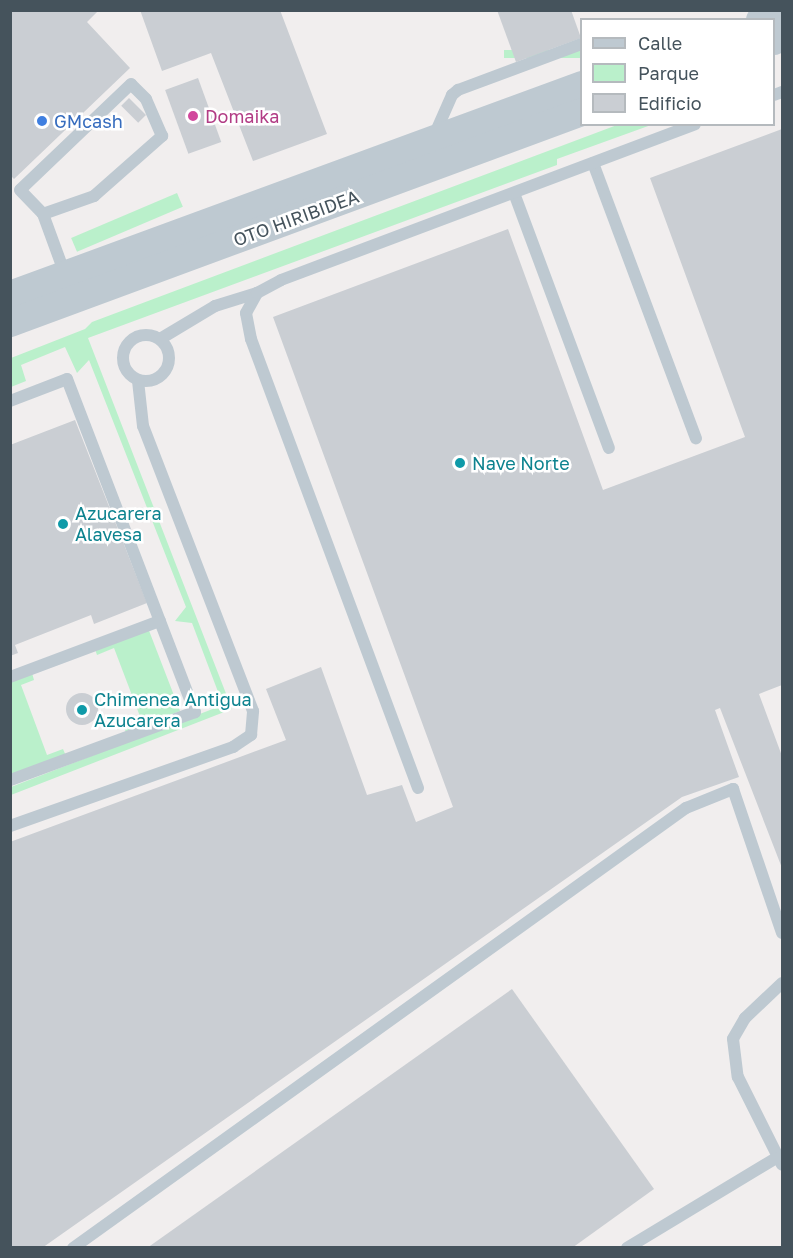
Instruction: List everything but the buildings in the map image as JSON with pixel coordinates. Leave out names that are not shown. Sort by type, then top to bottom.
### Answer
[{"type":"street","points":[[765,18],[783,11]]},
{"type":"street","name":"OTO HIRIBIDEA","points":[[10,296],[580,86]]},
{"type":"street","name":"OTO HIRIBIDEA","points":[[10,323],[580,113]]},
{"type":"lane","points":[[432,140],[452,94],[458,90],[580,45]]},
{"type":"lane","points":[[44,214],[93,196],[162,136],[146,99],[131,84],[20,190],[44,214],[65,276]]},
{"type":"lane","points":[[160,339],[215,306],[257,294],[282,280],[690,126]]},
{"type":"lane","points":[[593,162],[696,438]]},
{"type":"lane","points":[[514,193],[609,448]]},
{"type":"lane","points":[[257,294],[246,313],[251,339],[418,788]]},
{"type":"lane","points":[[147,335],[160,339],[168,350],[166,369],[151,381],[138,381],[127,373],[122,360],[125,347],[134,338],[147,335]]},
{"type":"lane","points":[[10,401],[67,379],[195,712],[10,780]]},
{"type":"lane","points":[[10,826],[233,747],[251,735],[253,711],[143,426],[138,381]]},
{"type":"lane","points":[[10,677],[160,621]]},
{"type":"lane","points":[[73,1248],[686,808],[734,789],[783,933]]},
{"type":"lane","points":[[627,1248],[779,1161],[738,1077],[733,1039],[745,1018],[783,983]]},
{"type":"green space","points":[[504,50],[580,50],[580,58],[504,58]]},
{"type":"green space","points":[[614,126],[648,126],[557,159],[557,165],[88,338],[232,709],[11,795],[11,787],[223,705],[192,623],[175,621],[186,607],[89,360],[77,373],[65,347],[21,365],[26,381],[11,387],[11,358],[85,329],[92,322]]},
{"type":"green space","points":[[177,193],[183,207],[77,252],[71,238]]},
{"type":"green space","points":[[148,628],[180,711],[126,732],[123,726],[141,719],[114,648],[97,655],[95,649]]},
{"type":"green space","points":[[32,673],[34,680],[21,685],[47,755],[63,749],[66,756],[11,775],[11,681]]},
{"type":"place","name":"Domaika","points":[[193,116]]},
{"type":"place","name":"GMcash","points":[[42,121]]},
{"type":"place","name":"Nave Norte","points":[[460,463]]},
{"type":"place","name":"Azucarera Alavesa","points":[[63,524]]},
{"type":"place","name":"Chimenea Antigua Azucarera","points":[[82,710]]}]
